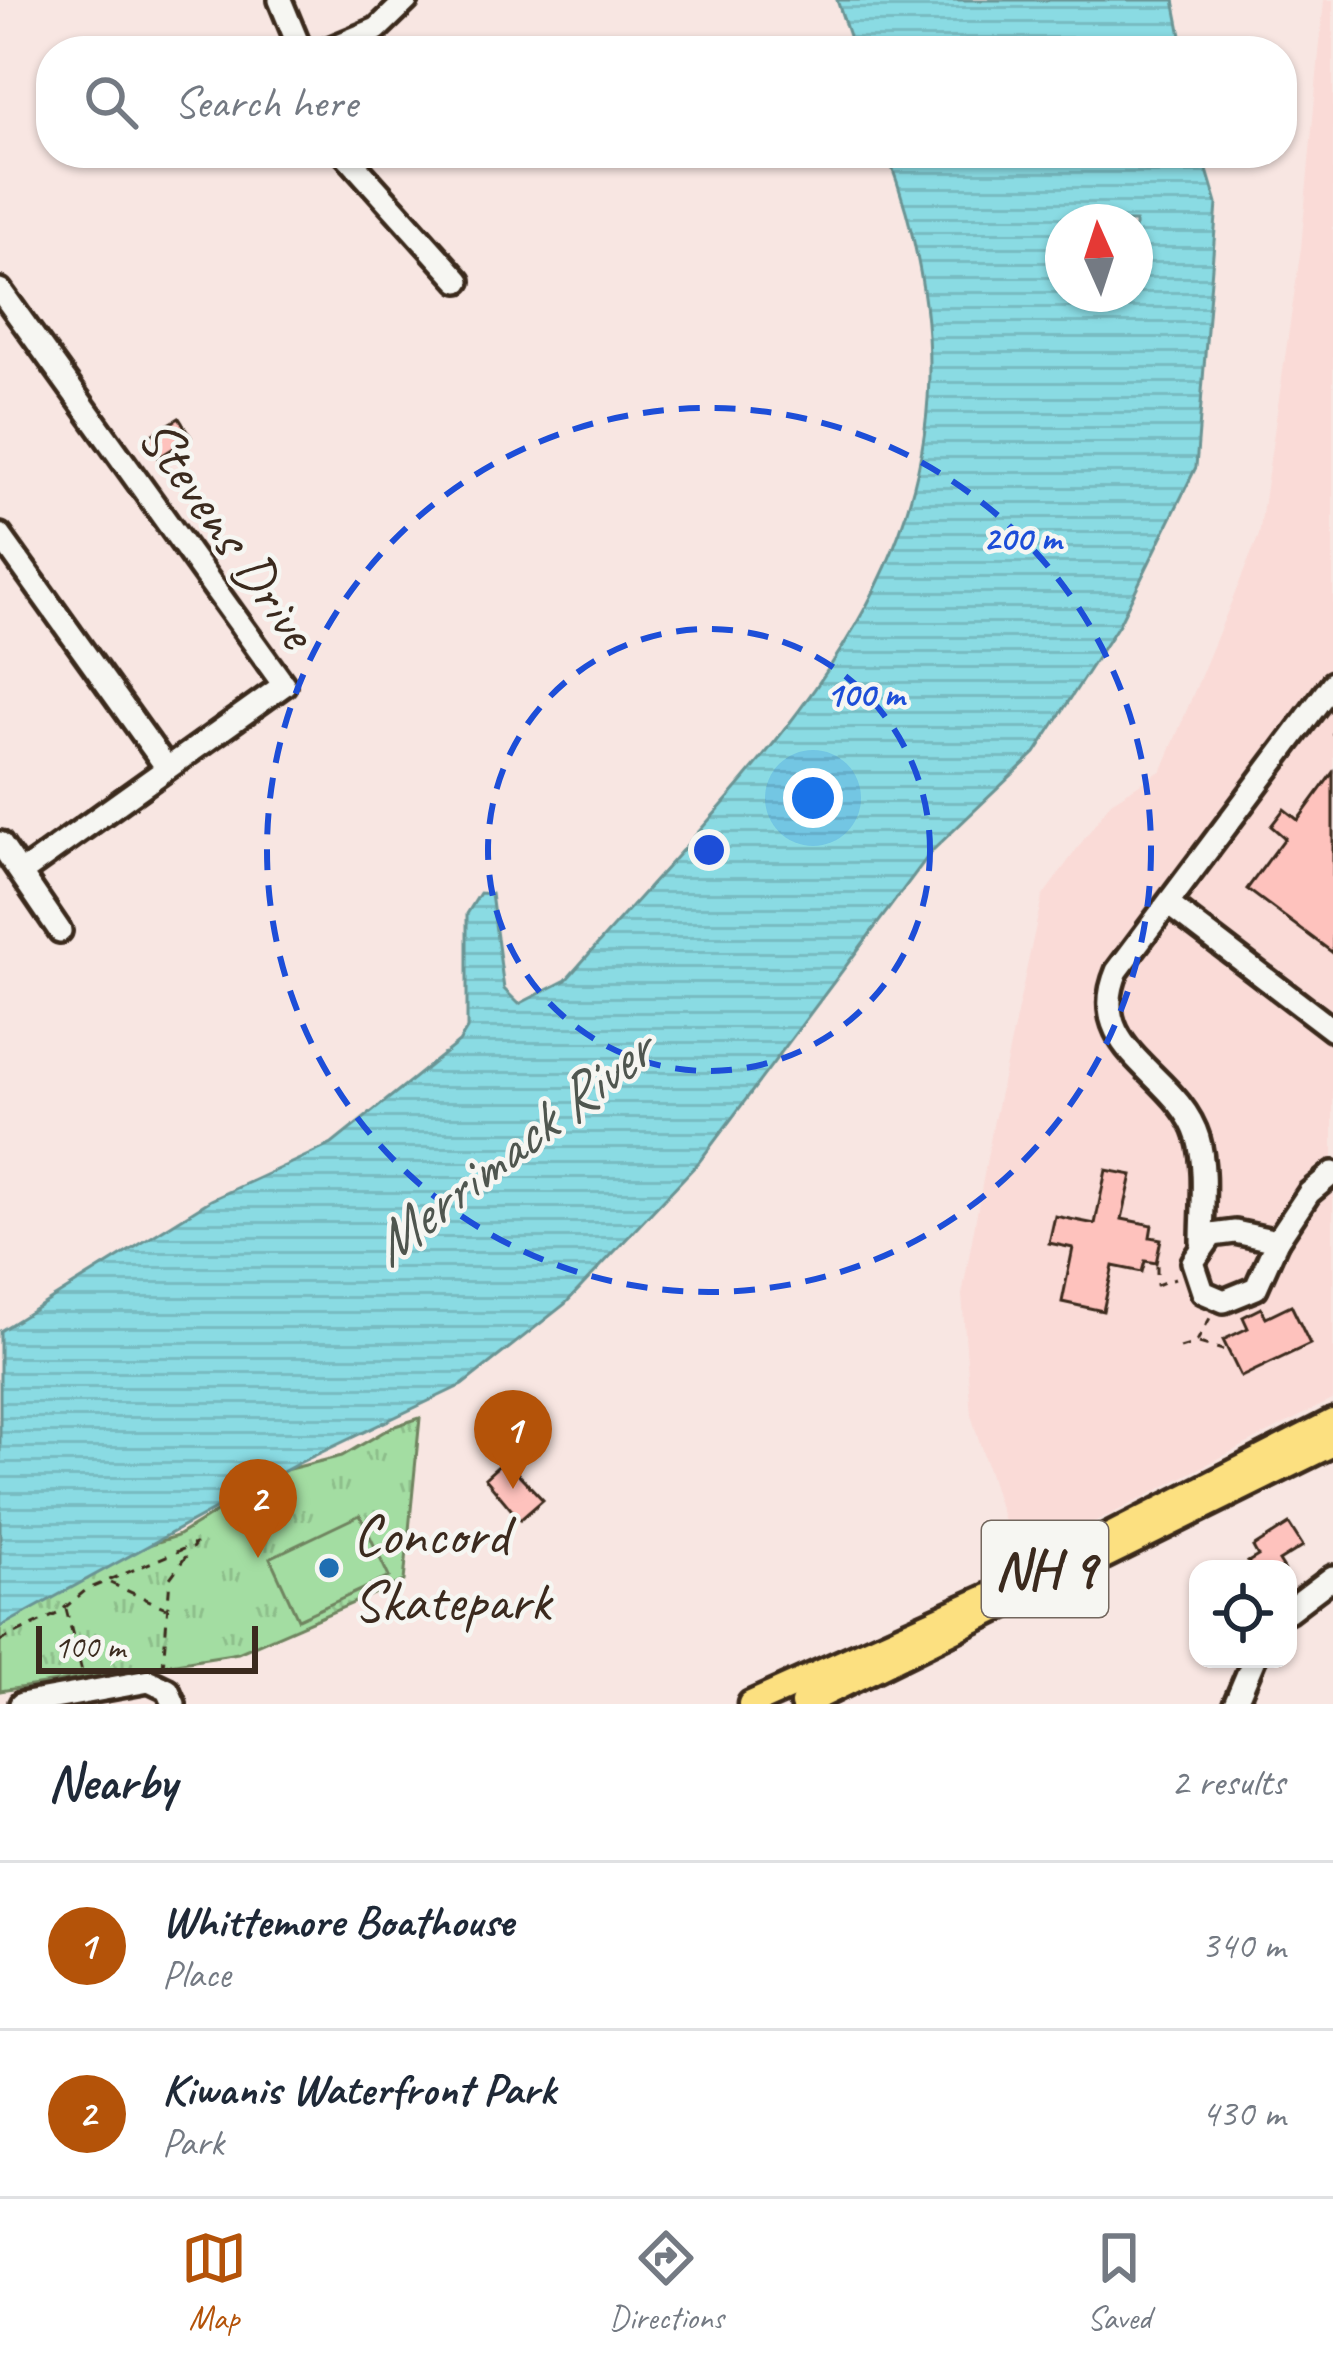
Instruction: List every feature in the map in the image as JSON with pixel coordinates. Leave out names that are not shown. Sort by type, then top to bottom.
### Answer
[{"type":"main road","name":"NH 9","points":[[751,1704],[1004,1590],[1333,1422]]},
{"type":"main road","name":"NH 9","points":[[803,1704],[1333,1443]]},
{"type":"street","points":[[280,0],[295,36]]},
{"type":"street","points":[[359,36],[376,29],[406,0]]},
{"type":"street","points":[[355,168],[459,281]]},
{"type":"street","name":"Stevens Drive","points":[[0,290],[284,685],[21,873]]},
{"type":"street","points":[[0,535],[167,768]]},
{"type":"street","points":[[1333,683],[1117,971],[1107,996],[1111,1026],[1184,1110],[1199,1140],[1202,1242],[1193,1262],[1196,1282],[1224,1301],[1256,1288],[1276,1241],[1309,1193],[1333,1173]]},
{"type":"street","points":[[0,843],[60,931]]},
{"type":"street","points":[[1168,904],[1333,1030]]},
{"type":"street","points":[[1202,1242],[1223,1232],[1276,1241]]},
{"type":"street","points":[[1297,1604],[1333,1576]]},
{"type":"street","points":[[1235,1704],[1250,1668]]},
{"type":"street","points":[[21,1704],[149,1681],[167,1695]]},
{"type":"path","points":[[1157,1265],[1157,1285],[1175,1278]]},
{"type":"path","points":[[1180,1348],[1197,1341],[1216,1306]]},
{"type":"path","points":[[1197,1341],[1223,1350]]},
{"type":"path","points":[[0,1641],[66,1607],[86,1590],[195,1544],[170,1578],[167,1695]]},
{"type":"path","points":[[108,1582],[168,1609]]},
{"type":"path","points":[[66,1607],[88,1692]]},
{"type":"shaded area","points":[[1324,0],[1333,0],[1333,1399],[1017,1563],[971,1415],[962,1295],[993,1125],[1042,897],[1111,802],[1162,770],[1259,535],[1301,248]]},
{"type":"green space","points":[[420,1418],[404,1581],[238,1653],[0,1691],[0,1619],[135,1549],[177,1536],[285,1470],[342,1456],[392,1427]]},
{"type":"green space","name":"Concord Skatepark","points":[[360,1515],[389,1577],[298,1619],[270,1558]]},
{"type":"water","points":[[837,0],[1174,0],[1181,36],[849,36]]},
{"type":"water","name":"Merrimack River","points":[[891,168],[1206,168],[1217,204],[1196,467],[1119,624],[1035,753],[932,851],[699,1162],[565,1304],[462,1385],[299,1463],[0,1627],[0,1331],[211,1200],[332,1144],[459,1042],[467,1029],[467,914],[480,893],[491,894],[504,989],[519,1004],[566,980],[731,795],[803,705],[863,612],[906,513],[928,405],[923,286]]},
{"type":"building","points":[[179,418],[191,437],[158,458],[145,439]]},
{"type":"building","points":[[1333,772],[1333,953],[1247,889],[1285,838],[1271,826],[1284,809],[1298,820]]},
{"type":"building","points":[[1106,1170],[1132,1175],[1122,1219],[1152,1225],[1150,1237],[1161,1239],[1156,1263],[1145,1261],[1142,1272],[1113,1266],[1103,1311],[1062,1302],[1073,1248],[1049,1243],[1055,1216],[1095,1224]]},
{"type":"building","points":[[1291,1305],[1310,1344],[1241,1377],[1223,1340],[1248,1328],[1243,1317],[1261,1308],[1266,1317]]},
{"type":"building","points":[[505,1460],[543,1500],[520,1520],[485,1478]]},
{"type":"building","points":[[1289,1524],[1303,1546],[1281,1560],[1251,1560],[1258,1556],[1253,1547]]},
{"type":"place","name":"Whittemore Boathouse","points":[[513,1489]]},
{"type":"place","name":"Kiwanis Waterfront Park","points":[[258,1558]]},
{"type":"place","name":"Concord Skatepark","points":[[329,1568]]}]
